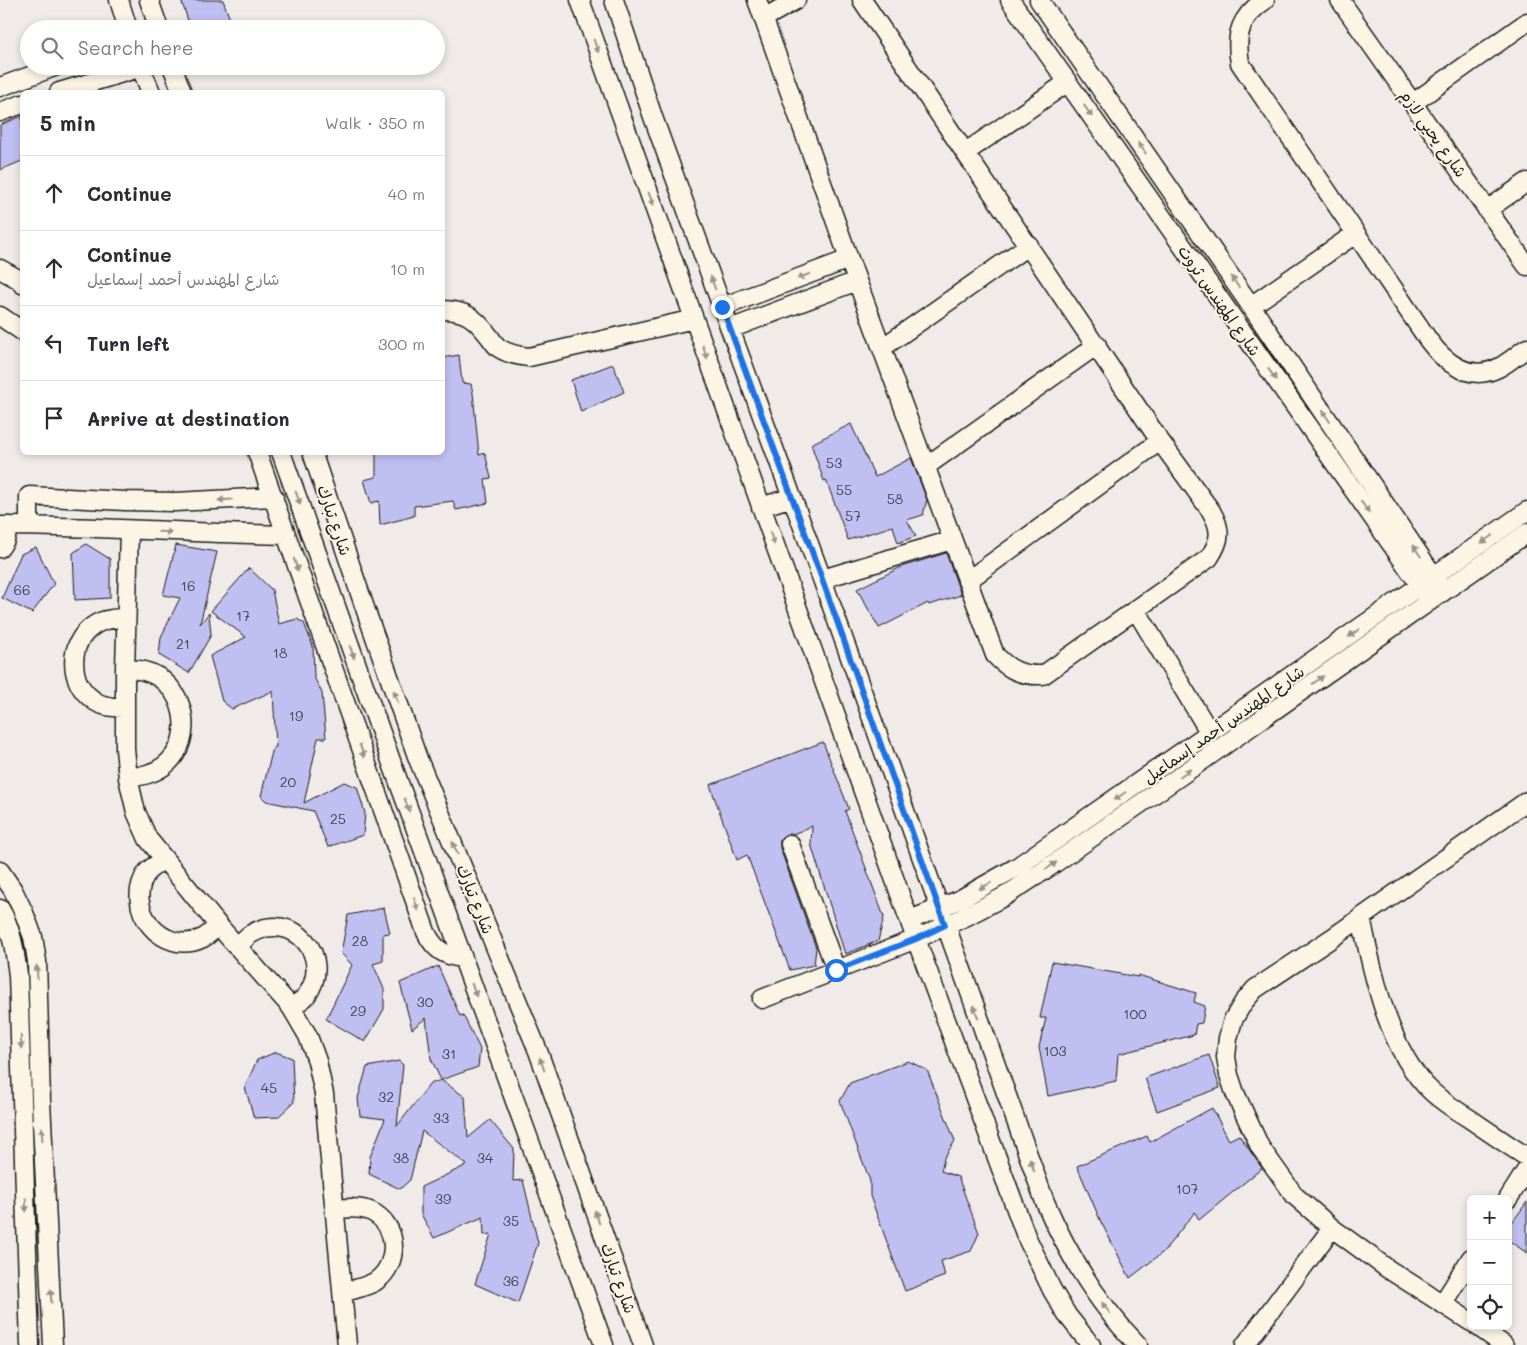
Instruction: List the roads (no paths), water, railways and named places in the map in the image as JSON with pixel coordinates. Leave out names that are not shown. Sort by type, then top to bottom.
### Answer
[{"type":"street","points":[[149,0],[156,20]]},
{"type":"street","points":[[580,0],[916,939],[1023,1227],[1038,1264],[1067,1315],[1091,1345]]},
{"type":"street","points":[[614,0],[653,117],[822,579],[1045,1202],[1076,1265],[1112,1316],[1138,1345]]},
{"type":"street","points":[[757,0],[849,259],[995,655],[1004,665],[1016,672],[1029,676],[1043,676],[1209,558],[1216,548],[1219,535],[1218,522],[1160,441],[1097,345],[862,0]]},
{"type":"street","points":[[764,18],[796,0]]},
{"type":"street","name":"شارع المهندس ثروت","points":[[1010,0],[1432,589]]},
{"type":"street","points":[[1265,0],[1248,14],[1240,29],[1237,46],[1240,63],[1429,341],[1451,365],[1466,371],[1482,372],[1498,368],[1527,348]]},
{"type":"street","name":"شارع يحيي لازم","points":[[1340,0],[1527,266]]},
{"type":"street","points":[[116,20],[120,3]]},
{"type":"street","points":[[120,3],[125,20]]},
{"type":"street","name":"شارع المهندس ثروت","points":[[1048,3],[1063,35],[1252,306],[1432,589]]},
{"type":"street","points":[[1412,103],[1527,22]]},
{"type":"street","points":[[1044,49],[1063,35]]},
{"type":"street","points":[[0,87],[33,75]]},
{"type":"street","points":[[66,90],[115,75]]},
{"type":"street","points":[[145,75],[149,90]]},
{"type":"street","points":[[175,75],[181,90]]},
{"type":"street","points":[[966,152],[1068,82]]},
{"type":"street","points":[[0,112],[20,105]]},
{"type":"street","points":[[1487,210],[1527,182]]},
{"type":"street","points":[[1252,306],[1355,234]]},
{"type":"street","points":[[882,348],[1029,245]]},
{"type":"street","points":[[722,307],[849,259]]},
{"type":"street","points":[[0,269],[20,280]]},
{"type":"street","points":[[730,329],[857,281]]},
{"type":"street","points":[[445,310],[470,316],[478,321],[498,347],[513,354],[529,357],[694,319]]},
{"type":"street","points":[[0,316],[20,330]]},
{"type":"street","points":[[925,467],[1097,345]]},
{"type":"street","points":[[967,581],[1160,441]]},
{"type":"street","points":[[258,455],[426,932],[431,943],[440,952],[451,957],[463,958]]},
{"type":"street","name":"شارع تبارك","points":[[282,455],[604,1345]]},
{"type":"street","name":"شارع تبارك","points":[[313,455],[418,759],[538,1052],[643,1345]]},
{"type":"street","points":[[28,526],[29,496],[175,502],[274,497]]},
{"type":"street","points":[[761,507],[792,497]]},
{"type":"street","points":[[74,527],[76,498]]},
{"type":"street","name":"شارع المهندس أحمد إسماعيل","points":[[762,1000],[916,939],[998,899],[1042,872],[1432,589],[1527,511]]},
{"type":"street","points":[[0,548],[5,540],[5,526],[286,535]]},
{"type":"street","points":[[129,530],[125,708],[128,778],[136,812],[148,839],[218,925],[291,1007],[308,1036],[317,1060],[324,1094],[347,1345]]},
{"type":"street","name":"شارع المهندس أحمد إسماعيل","points":[[910,920],[979,890],[1017,867],[1210,733],[1432,589],[1527,533]]},
{"type":"street","points":[[822,579],[952,540]]},
{"type":"street","points":[[1136,610],[1210,733]]},
{"type":"street","points":[[125,708],[107,707],[92,699],[80,687],[74,671],[74,654],[81,638],[93,625],[109,619],[126,618]]},
{"type":"street","points":[[125,669],[144,670],[162,679],[176,693],[183,712],[184,731],[177,750],[164,765],[147,775],[128,778]]},
{"type":"street","points":[[1467,1319],[1388,1269],[1332,1228],[1295,1196],[1260,1147],[1235,1093],[1226,1057],[1228,1038],[1233,1020],[1243,1003],[1255,989],[1527,801]]},
{"type":"street","points":[[790,844],[836,970]]},
{"type":"street","points":[[164,859],[148,871],[140,889],[141,909],[150,926],[165,938],[184,942],[203,938],[218,925]]},
{"type":"street","points":[[0,872],[13,890],[24,913],[33,937],[37,961],[41,1101],[53,1345]]},
{"type":"street","points":[[0,909],[10,932],[8,949],[19,994],[30,1345]]},
{"type":"street","points":[[1361,917],[1370,960],[1384,1006],[1398,1043],[1413,1071],[1432,1092],[1527,1157]]},
{"type":"street","points":[[237,947],[249,934],[266,927],[283,927],[299,934],[311,948],[316,964],[314,982],[305,997],[291,1007]]},
{"type":"street","points":[[1511,1195],[1527,1170]]},
{"type":"street","points":[[336,1209],[352,1208],[370,1211],[386,1223],[393,1241],[392,1259],[389,1268],[375,1282],[343,1292]]},
{"type":"street","points":[[1245,1345],[1332,1228]]},
{"type":"street","points":[[1443,1303],[1467,1264]]},
{"type":"street","points":[[1483,1330],[1504,1345]]}]
